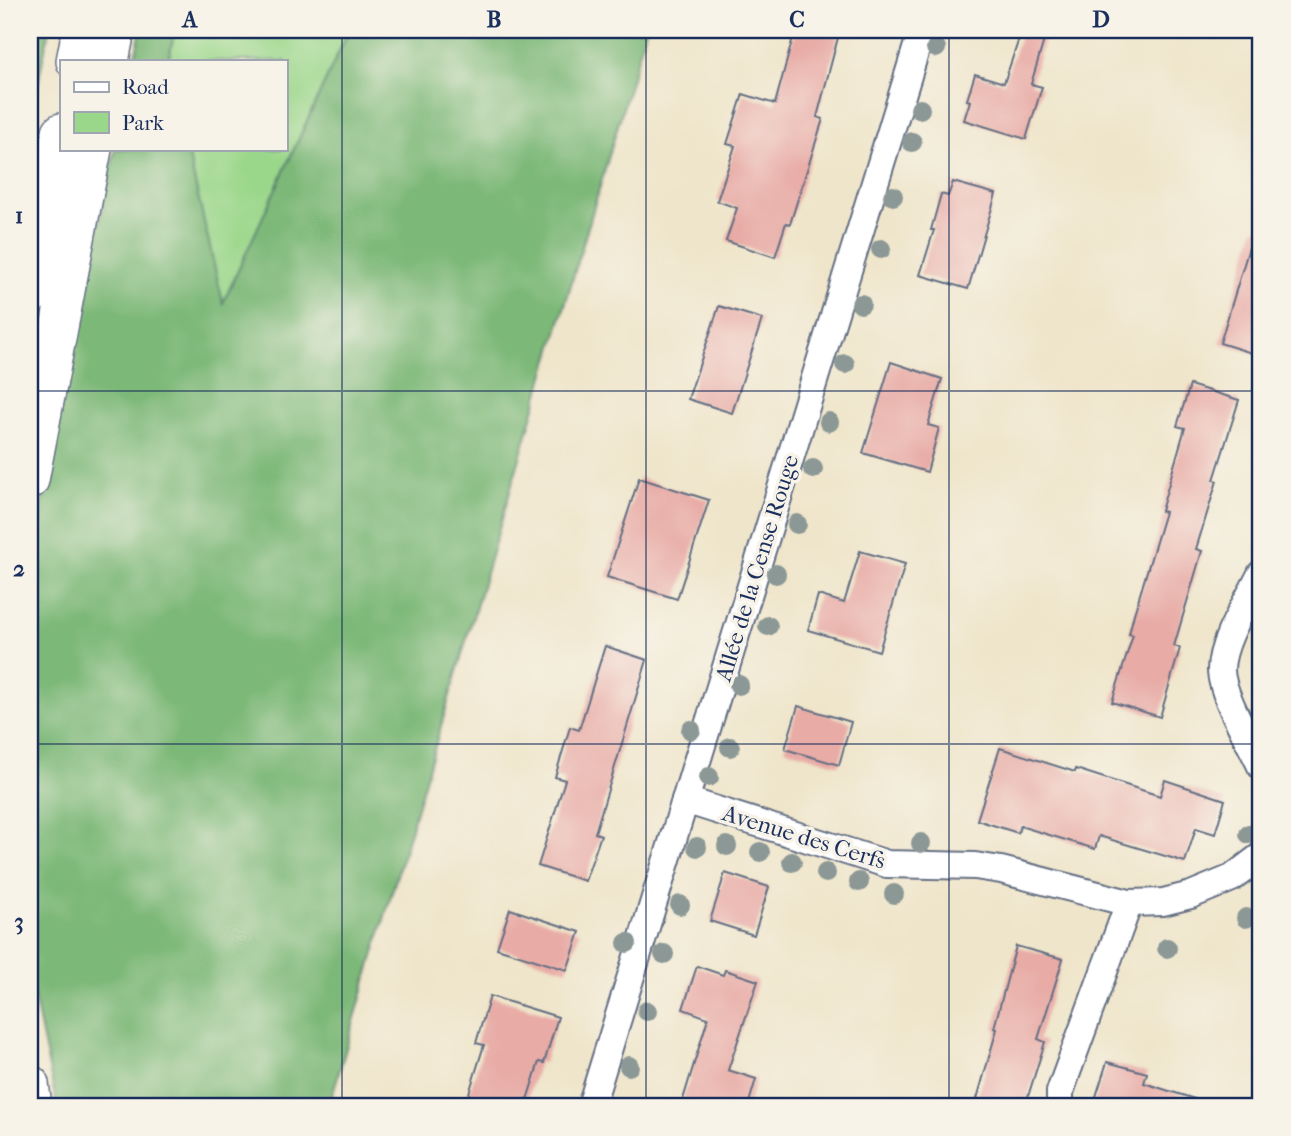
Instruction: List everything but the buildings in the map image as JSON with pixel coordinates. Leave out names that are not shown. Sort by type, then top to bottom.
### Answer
[{"type":"main road","points":[[75,60],[81,30]]},
{"type":"main road","points":[[110,60],[116,30]]},
{"type":"main road","points":[[30,296],[60,137]]},
{"type":"main road","points":[[30,480],[93,150]]},
{"type":"main road","points":[[30,1084],[33,1106]]},
{"type":"street","name":"Allée de la Cense Rouge","points":[[591,1106],[922,30]]},
{"type":"street","points":[[1261,575],[1227,643],[1221,673],[1224,689],[1261,765]]},
{"type":"street","name":"Avenue des Cerfs","points":[[685,800],[887,864],[975,866],[1001,870],[1129,903],[1163,902],[1212,888],[1261,856]]},
{"type":"street","points":[[1060,1106],[1060,1092],[1069,1065],[1129,903]]},
{"type":"green space","points":[[30,30],[49,30],[30,122]]},
{"type":"green space","points":[[141,30],[175,30],[168,60],[134,60]]},
{"type":"green space","points":[[175,30],[349,30],[223,304],[187,150],[287,150],[287,60],[168,60]]},
{"type":"green space","points":[[349,30],[646,30],[329,1106],[57,1106],[30,978],[30,579],[54,434],[115,150],[187,150],[223,303]]}]
